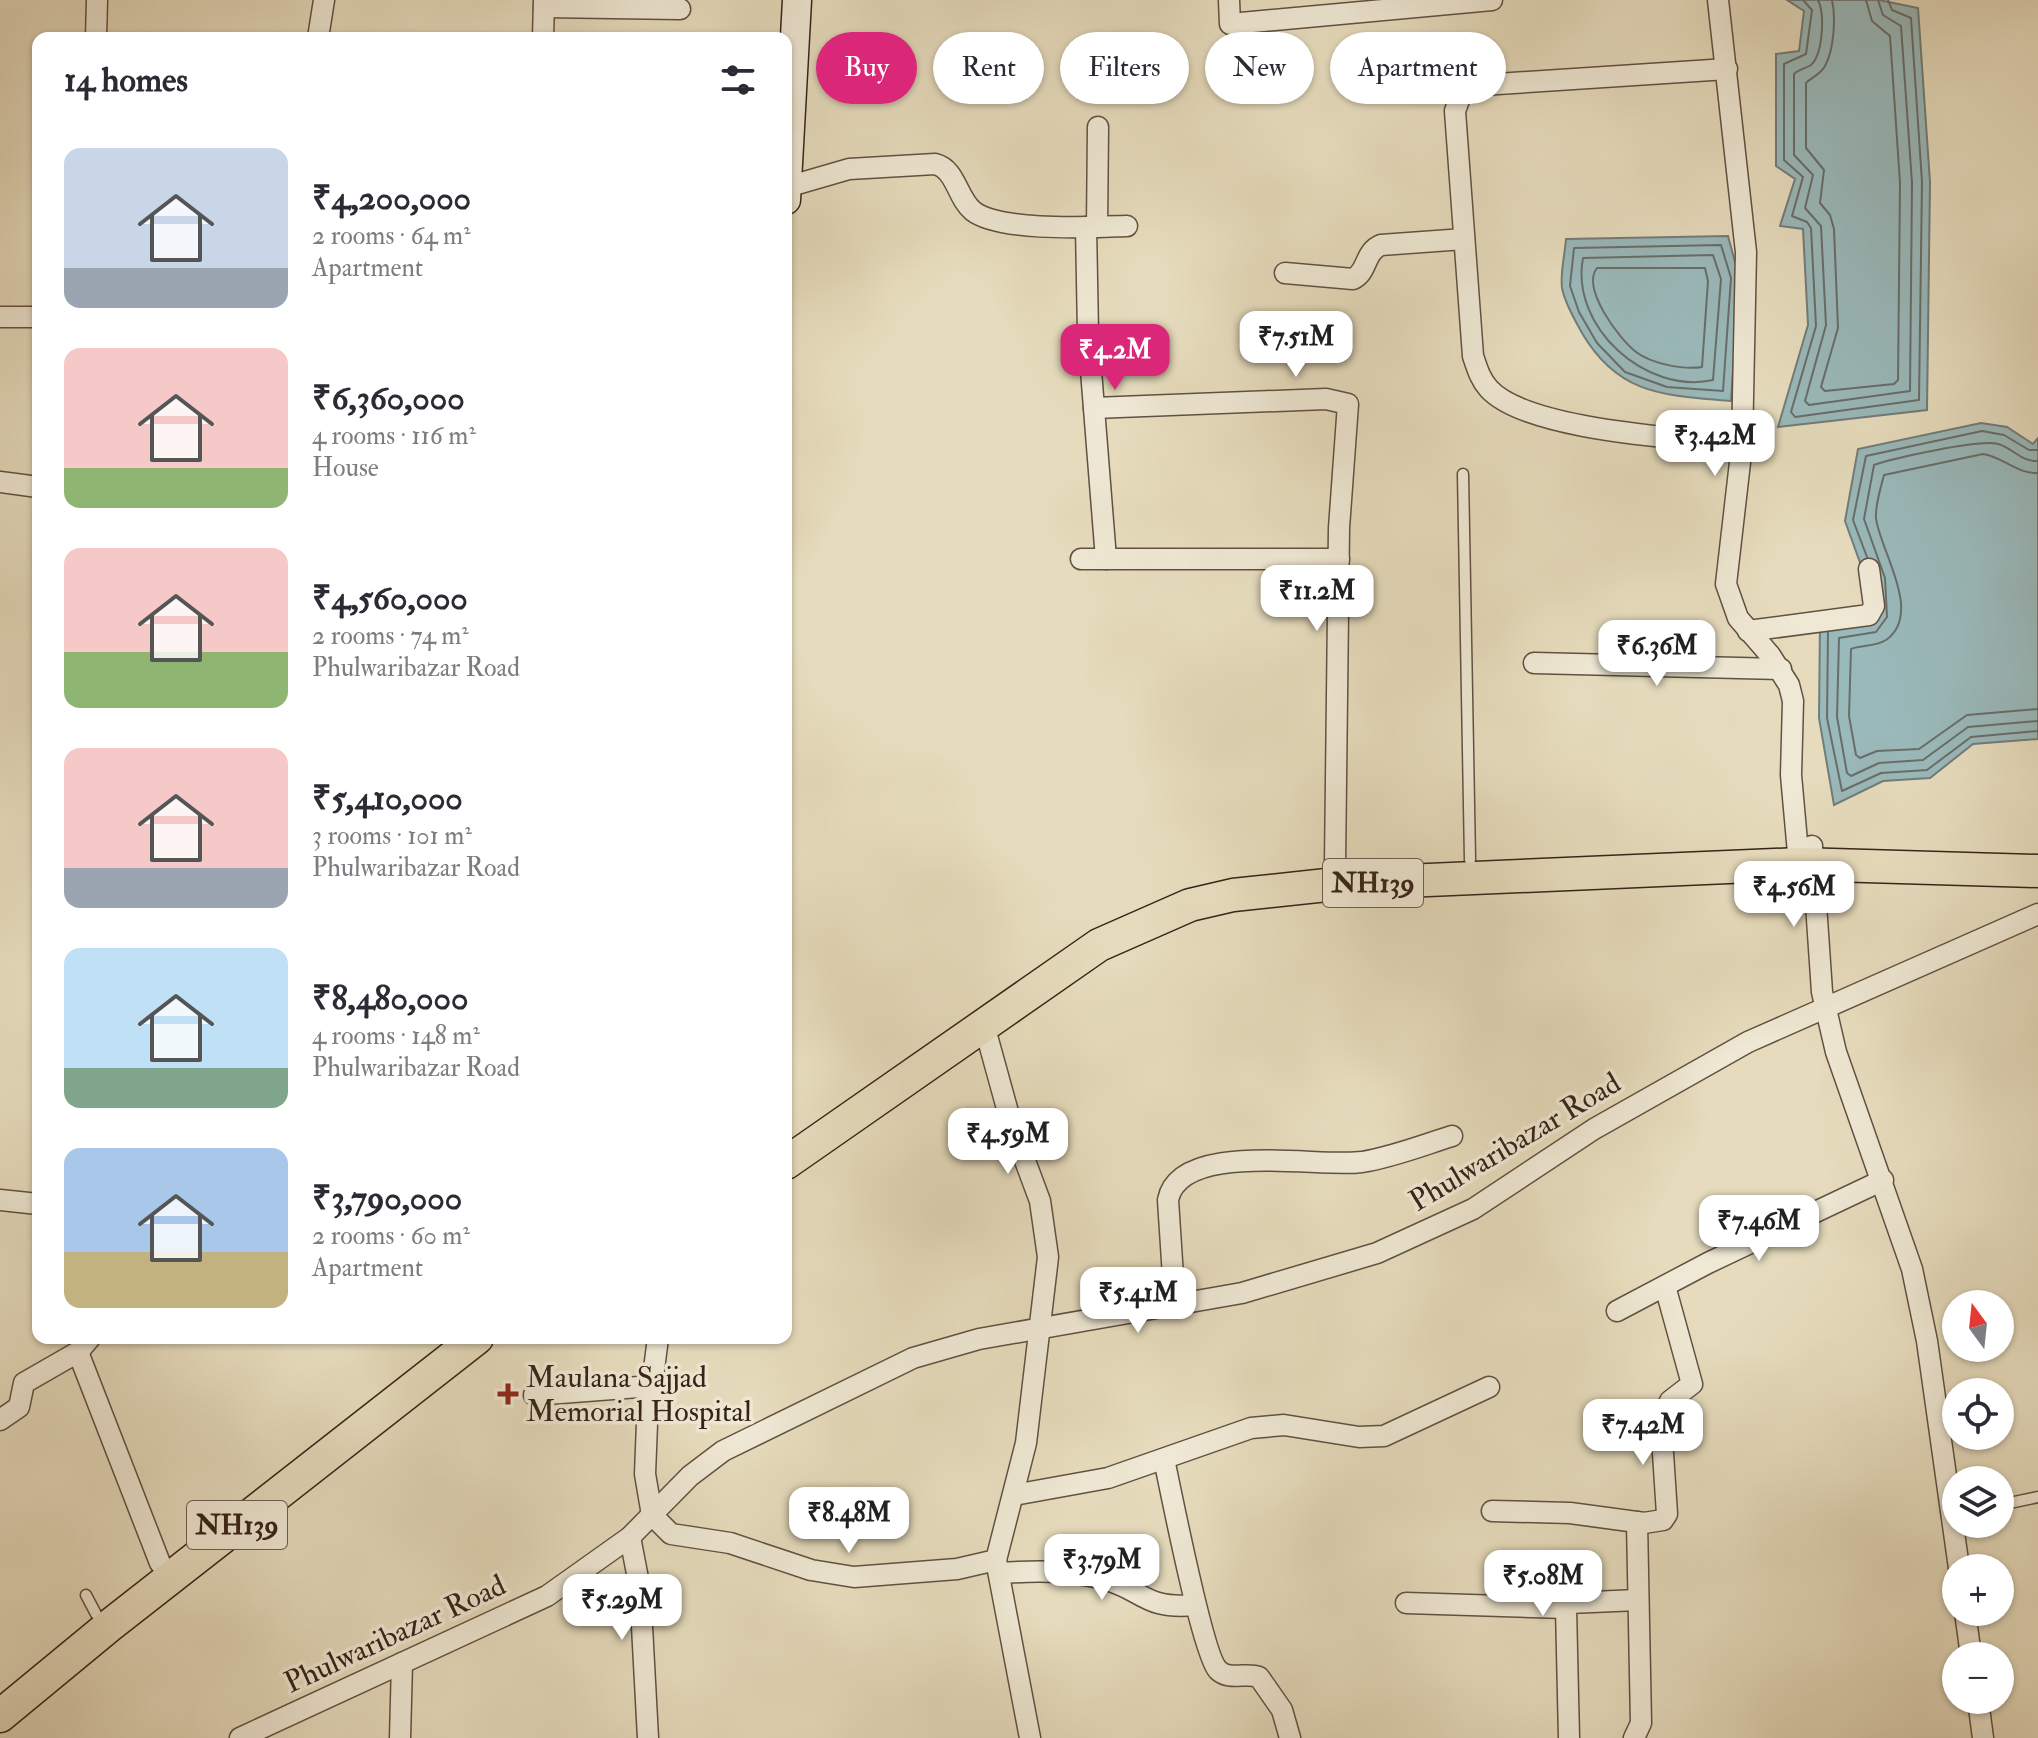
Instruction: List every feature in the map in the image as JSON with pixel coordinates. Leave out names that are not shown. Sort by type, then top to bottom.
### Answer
[{"type":"highway","name":"NH139","points":[[792,1134],[925,1055],[984,1025],[1099,945],[1190,905],[1276,889],[1596,864],[1734,857],[2038,850]]},
{"type":"highway","name":"NH139","points":[[1806,855],[2038,871]]},
{"type":"highway","name":"NH139","points":[[792,1158],[1088,927],[1184,885],[1229,874],[1335,864],[1470,860],[1596,864]]},
{"type":"highway","name":"NH139","points":[[0,1692],[91,1604],[160,1563],[442,1348]]},
{"type":"highway","name":"NH139","points":[[0,1716],[442,1348]]},
{"type":"main road","points":[[792,94],[797,0]]},
{"type":"street","points":[[96,32],[97,0]]},
{"type":"street","points":[[319,32],[324,0]]},
{"type":"street","points":[[1229,0],[1230,24],[1492,0]]},
{"type":"street","points":[[1718,0],[1746,252],[1742,445],[1726,584],[1730,603],[1748,631],[1781,669],[1793,701],[1791,775],[1806,855],[1825,1006],[1836,1052],[1904,1243],[1919,1301],[1946,1466]]},
{"type":"street","points":[[543,32],[544,4],[680,9]]},
{"type":"street","points":[[1727,69],[1509,81],[1462,92],[1455,111],[1473,356],[1479,375],[1490,390],[1525,411],[1564,421],[1742,445]]},
{"type":"street","points":[[1098,127],[1088,333],[1106,559]]},
{"type":"street","points":[[792,186],[849,169],[935,164],[947,170],[964,201],[983,216],[1016,223],[1127,226]]},
{"type":"street","points":[[1285,273],[1353,279],[1361,274],[1371,251],[1381,245],[1464,239]]},
{"type":"street","points":[[0,317],[32,317]]},
{"type":"street","points":[[1094,408],[1326,399],[1348,404],[1339,559],[1335,864]]},
{"type":"street","points":[[0,482],[32,486]]},
{"type":"street","points":[[1081,559],[1339,559]]},
{"type":"street","points":[[1748,631],[1869,615],[1874,606],[1869,569]]},
{"type":"street","points":[[1534,663],[1781,669]]},
{"type":"street","name":"Phulwaribazar Road","points":[[240,1738],[547,1596],[630,1537],[706,1463],[762,1430],[844,1395],[913,1358],[979,1339],[1175,1307],[1287,1282],[1424,1234],[1473,1209],[1594,1129],[1691,1073],[1825,1006],[2038,914]]},
{"type":"street","points":[[984,1025],[1011,1123],[1045,1225],[1047,1274],[1026,1443],[998,1566],[1030,1738]]},
{"type":"street","points":[[1175,1307],[1168,1200],[1170,1188],[1187,1173],[1262,1160],[1365,1162],[1452,1136]]},
{"type":"street","points":[[1617,1311],[1883,1180]]},
{"type":"street","points":[[0,1200],[32,1201]]},
{"type":"street","points":[[1492,1511],[1570,1513],[1637,1522],[1655,1522],[1667,1514],[1661,1423],[1670,1401],[1692,1384],[1665,1286]]},
{"type":"street","points":[[657,1344],[645,1474],[652,1515],[661,1528],[685,1539],[730,1543],[832,1575],[874,1578],[998,1566],[1092,1576],[1161,1606],[1195,1605]]},
{"type":"street","points":[[0,1420],[19,1407],[24,1383],[84,1345],[160,1563]]},
{"type":"street","points":[[534,1395],[652,1386]]},
{"type":"street","points":[[1014,1495],[1077,1486],[1263,1426],[1321,1429],[1359,1437],[1384,1436],[1489,1387]]},
{"type":"street","points":[[1164,1459],[1195,1605],[1214,1665],[1227,1675],[1259,1677],[1282,1710],[1290,1738]]},
{"type":"street","points":[[1634,1738],[1641,1723],[1637,1522]]},
{"type":"street","points":[[630,1537],[641,1602],[648,1738]]},
{"type":"street","points":[[1569,1738],[1566,1608],[1569,1603],[1583,1600],[1638,1600]]},
{"type":"street","points":[[1406,1603],[1566,1608]]},
{"type":"street","points":[[400,1738],[402,1663]]},
{"type":"street","points":[[1980,1714],[1983,1738]]},
{"type":"lane","points":[[1463,474],[1470,860]]},
{"type":"lane","points":[[2014,1502],[2038,1497]]},
{"type":"water","points":[[1787,0],[1879,0],[1918,8],[1930,182],[1927,410],[1778,427],[1808,325],[1803,229],[1780,226],[1795,179],[1776,166],[1776,54],[1799,51],[1804,11]]},
{"type":"water","points":[[1728,236],[1739,277],[1731,401],[1685,397],[1646,388],[1628,381],[1596,354],[1565,300],[1562,270],[1566,239]]},
{"type":"water","points":[[1981,423],[2007,427],[2033,444],[2038,438],[2038,739],[1973,744],[1930,778],[1883,781],[1834,805],[1819,718],[1820,621],[1869,615],[1867,582],[1845,521],[1858,449]]},
{"type":"place","name":"Maulana Sajjad Memorial Hospital","points":[[508,1394]]}]
